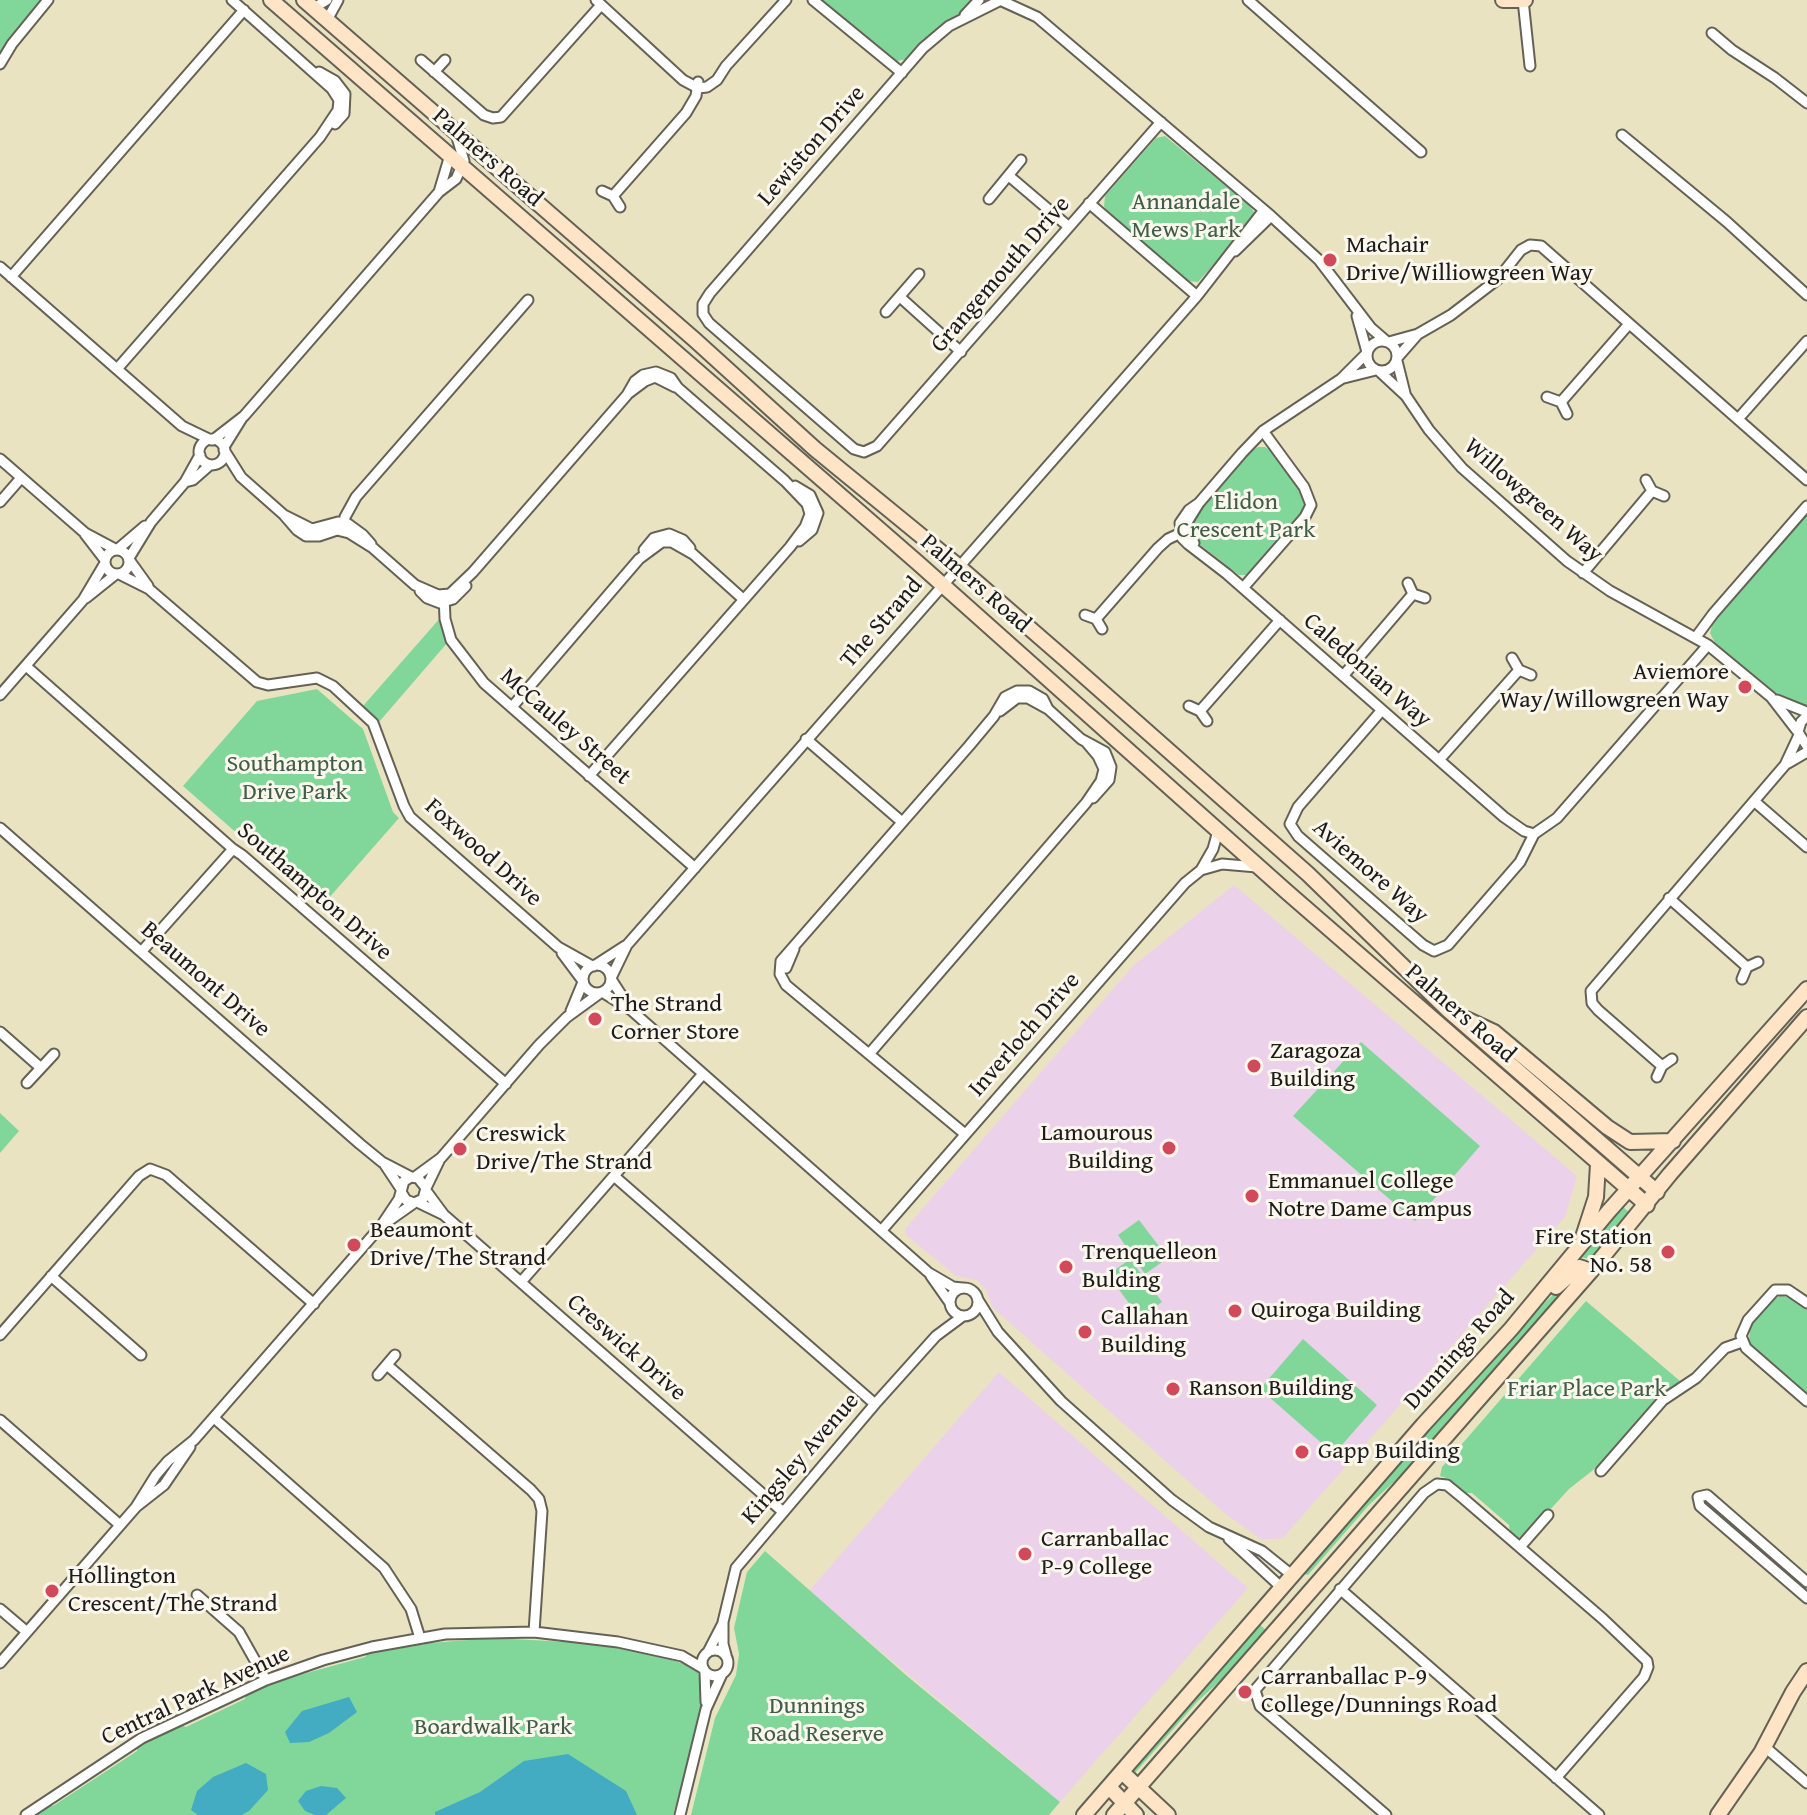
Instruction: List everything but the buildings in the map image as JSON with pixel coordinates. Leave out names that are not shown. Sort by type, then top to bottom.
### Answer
[{"type":"main road","name":"Palmers Road","points":[[271,0],[942,584],[1218,831],[1647,1205]]},
{"type":"main road","points":[[1503,0],[1524,0]]},
{"type":"main road","name":"Palmers Road","points":[[315,3],[327,20],[695,340],[815,449],[958,566],[1308,874],[1448,1010],[1657,1192]]},
{"type":"main road","name":"Dunnings Road","points":[[1084,1815],[1628,1189],[1807,989]]},
{"type":"main road","points":[[1448,1010],[1494,1032],[1607,1127],[1630,1142],[1673,1141]]},
{"type":"main road","name":"Dunnings Road","points":[[1114,1815],[1591,1271],[1670,1174],[1807,1017]]},
{"type":"main road","points":[[1581,1244],[1596,1197],[1598,1164]]},
{"type":"main road","points":[[1541,1292],[1555,1288],[1579,1267],[1591,1271]]},
{"type":"main road","points":[[1293,1576],[1303,1597]]},
{"type":"main road","points":[[1282,1588],[1303,1597]]},
{"type":"main road","points":[[1718,1815],[1765,1747],[1807,1671]]},
{"type":"main road","points":[[1122,1772],[1168,1815]]},
{"type":"main road","points":[[1109,1787],[1136,1815]]},
{"type":"street","points":[[0,64],[48,0]]},
{"type":"street","points":[[117,369],[335,117],[339,100],[336,92],[232,0]]},
{"type":"street","points":[[327,20],[338,0]]},
{"type":"street","points":[[421,60],[484,115],[501,117],[599,2],[683,80],[698,85],[726,66],[786,0]]},
{"type":"street","points":[[813,0],[902,73]]},
{"type":"street","name":"Lewiston Drive","points":[[963,18],[979,0]]},
{"type":"street","points":[[1000,0],[1037,17]]},
{"type":"street","name":"Lewiston Drive","points":[[869,452],[857,451],[849,445],[709,323],[702,310],[710,293],[931,41],[963,18],[1000,0]]},
{"type":"street","points":[[1023,0],[1037,17],[1319,260],[1371,328],[1396,349],[1397,358]]},
{"type":"street","points":[[1248,0],[1421,152]]},
{"type":"street","points":[[1524,0],[1530,66]]},
{"type":"street","points":[[11,277],[244,10]]},
{"type":"street","points":[[1712,33],[1807,103]]},
{"type":"street","points":[[434,72],[445,60]]},
{"type":"street","points":[[613,196],[686,113],[696,96],[698,85]]},
{"type":"street","name":"Grangemouth Drive","points":[[869,452],[961,352],[1161,122]]},
{"type":"street","points":[[185,482],[193,480],[222,459],[224,449],[244,416],[439,192],[456,179],[464,156],[455,132]]},
{"type":"street","points":[[1622,135],[1727,222],[1807,295]]},
{"type":"street","points":[[439,192],[450,155]]},
{"type":"street","points":[[989,199],[1021,160]]},
{"type":"street","points":[[1009,176],[1069,227]]},
{"type":"street","points":[[602,191],[613,196],[620,207]]},
{"type":"street","points":[[1089,203],[1197,296]]},
{"type":"street","name":"The Strand","points":[[611,978],[627,945],[1197,296],[1229,255],[1244,245],[1268,213]]},
{"type":"street","points":[[1341,379],[1392,368],[1418,334],[1471,302],[1506,271],[1521,250],[1535,248],[1549,251],[1807,480]]},
{"type":"street","points":[[0,267],[182,426],[211,465],[241,477]]},
{"type":"street","points":[[886,312],[919,274]]},
{"type":"street","points":[[900,297],[961,352]]},
{"type":"street","points":[[344,527],[356,497],[528,300]]},
{"type":"street","points":[[1355,309],[1368,362],[1378,370]]},
{"type":"street","points":[[1561,402],[1629,324]]},
{"type":"street","points":[[1096,619],[1158,548],[1183,532],[1180,523],[1184,517],[1263,431],[1341,379],[1376,342],[1418,334]]},
{"type":"street","points":[[1738,419],[1807,341]]},
{"type":"street","name":"Willowgreen Way","points":[[1397,358],[1406,396]]},
{"type":"street","name":"Willowgreen Way","points":[[1378,370],[1406,396],[1429,430],[1468,474],[1583,573],[1708,645],[1771,697],[1807,749]]},
{"type":"street","points":[[182,426],[224,449],[241,477],[297,530],[306,536],[344,527],[373,548],[427,598],[444,599],[458,595],[473,572],[627,395],[655,377],[678,388],[785,481],[810,495],[818,513],[812,530],[790,547],[589,776]]},
{"type":"street","points":[[1547,397],[1561,402],[1567,414]]},
{"type":"street","points":[[83,600],[127,569],[151,522],[185,482],[204,443],[244,416]]},
{"type":"street","points":[[1243,588],[1305,517],[1311,505],[1304,487],[1263,431]]},
{"type":"street","points":[[0,459],[85,533],[125,552],[129,560]]},
{"type":"street","points":[[0,502],[21,478]]},
{"type":"street","points":[[1646,480],[1652,491],[1664,496]]},
{"type":"street","points":[[1583,573],[1652,491]]},
{"type":"street","points":[[1696,637],[1807,506]]},
{"type":"street","points":[[0,695],[83,600],[109,552],[151,522]]},
{"type":"street","name":"Caledonian Way","points":[[1183,532],[1188,544],[1280,620],[1519,833],[1533,837]]},
{"type":"street","points":[[85,533],[109,571],[117,574]]},
{"type":"street","points":[[512,707],[639,559],[649,542],[662,535],[678,537],[743,599]]},
{"type":"street","name":"Foxwood Drive","points":[[129,560],[149,589],[257,682],[268,685],[309,678],[322,679],[364,713],[376,728],[410,817],[558,947],[583,981]]},
{"type":"street","name":"Foxwood Drive","points":[[117,574],[149,589]]},
{"type":"street","points":[[1408,583],[1413,594],[1425,598]]},
{"type":"street","points":[[1343,676],[1413,594]]},
{"type":"street","name":"McCauley Street","points":[[444,599],[449,633],[455,646],[484,683],[695,868]]},
{"type":"street","points":[[1085,615],[1096,619],[1102,629]]},
{"type":"street","points":[[1200,711],[1280,620]]},
{"type":"street","name":"Aviemore Way","points":[[1382,710],[1298,807],[1290,824],[1298,836],[1423,945],[1434,951],[1448,945],[1520,862],[1533,837],[1557,818],[1708,645]]},
{"type":"street","points":[[1512,658],[1519,670],[1531,675]]},
{"type":"street","name":"Southampton Drive","points":[[26,666],[506,1084]]},
{"type":"street","points":[[1439,760],[1519,670]]},
{"type":"street","name":"Willowgreen Way","points":[[1771,697],[1807,714]]},
{"type":"street","points":[[870,1053],[1086,803],[1101,781],[1104,769],[1087,743],[1048,709],[1028,698],[1017,698],[994,716],[784,955],[782,980],[965,1134]]},
{"type":"street","points":[[1189,706],[1200,711],[1207,721]]},
{"type":"street","points":[[1785,765],[1799,734],[1799,725],[1807,714]]},
{"type":"street","points":[[806,739],[902,822]]},
{"type":"street","points":[[1662,1066],[1598,1010],[1591,998],[1591,991],[1785,765],[1807,749]]},
{"type":"street","points":[[1754,801],[1807,847]]},
{"type":"street","name":"Beaumont Drive","points":[[0,828],[382,1162],[401,1191]]},
{"type":"street","name":"Inverloch Drive","points":[[882,1230],[1185,883],[1201,870],[1213,849],[1218,831]]},
{"type":"street","points":[[142,951],[233,849]]},
{"type":"street","points":[[1201,870],[1222,864],[1259,867]]},
{"type":"street","points":[[1669,898],[1747,967]]},
{"type":"street","name":"The Strand","points":[[593,966],[627,945]]},
{"type":"street","name":"Foxwood Drive","points":[[558,947],[593,966]]},
{"type":"street","points":[[1742,979],[1747,967],[1758,962]]},
{"type":"street","points":[[567,1017],[586,970],[593,966],[604,967],[631,1010]]},
{"type":"street","points":[[0,1663],[136,1507],[168,1461],[194,1440],[214,1418],[381,1226],[404,1181],[441,1158],[567,1017],[608,987],[611,978]]},
{"type":"street","points":[[583,981],[591,992],[601,992],[631,1010],[882,1230],[929,1273],[957,1314],[998,1332]]},
{"type":"street","points":[[0,1032],[41,1068]]},
{"type":"street","points":[[27,1083],[54,1054]]},
{"type":"street","points":[[1657,1077],[1662,1066],[1672,1059]]},
{"type":"street","points":[[521,1282],[703,1074]]},
{"type":"street","points":[[381,1226],[423,1199],[441,1158]]},
{"type":"street","name":"Beaumont Drive","points":[[382,1162],[413,1177]]},
{"type":"street","points":[[0,1335],[142,1172],[154,1169],[164,1173],[314,1304]]},
{"type":"street","points":[[614,1176],[875,1404]]},
{"type":"street","points":[[413,1177],[423,1180],[426,1190]]},
{"type":"street","name":"Creswick Drive","points":[[426,1190],[444,1215],[782,1511]]},
{"type":"street","points":[[401,1191],[406,1200],[416,1202]]},
{"type":"street","name":"Creswick Drive","points":[[416,1202],[444,1215]]},
{"type":"street","points":[[929,1273],[953,1287],[972,1290],[998,1332],[1072,1412],[1182,1508],[1228,1537],[1262,1551],[1293,1576]]},
{"type":"street","points":[[51,1276],[141,1355]]},
{"type":"street","points":[[951,1304],[953,1294],[962,1288]]},
{"type":"street","points":[[1807,1303],[1788,1290],[1775,1290],[1745,1323],[1742,1332],[1742,1342],[1807,1401]]},
{"type":"street","points":[[965,1316],[975,1311],[978,1300]]},
{"type":"street","name":"Kingsley Avenue","points":[[936,1336],[951,1304]]},
{"type":"street","name":"Kingsley Avenue","points":[[726,1655],[723,1622],[736,1568],[936,1336],[965,1316]]},
{"type":"street","points":[[1601,1471],[1663,1400],[1696,1378],[1725,1348],[1742,1342]]},
{"type":"street","points":[[378,1375],[395,1355]]},
{"type":"street","points":[[387,1365],[539,1499],[542,1511],[534,1632]]},
{"type":"street","points":[[214,1418],[384,1568],[411,1609],[420,1638]]},
{"type":"street","points":[[0,1420],[120,1525]]},
{"type":"street","points":[[1384,1814],[1260,1706],[1255,1690],[1424,1493],[1441,1484],[1455,1491],[1520,1547],[1639,1651],[1648,1663],[1644,1677],[1556,1778]]},
{"type":"street","points":[[1807,1582],[1707,1495],[1698,1497],[1700,1506],[1807,1598]]},
{"type":"street","points":[[1520,1547],[1548,1515]]},
{"type":"street","points":[[1228,1537],[1282,1588]]},
{"type":"street","points":[[1340,1589],[1556,1778],[1591,1813]]},
{"type":"street","points":[[197,1595],[239,1632],[266,1680]]},
{"type":"street","points":[[0,1609],[27,1632]]},
{"type":"street","name":"Kingsley Avenue","points":[[707,1653],[723,1622]]},
{"type":"street","name":"Central Park Avenue","points":[[26,1815],[133,1743],[266,1680],[349,1652],[420,1638],[474,1632],[534,1632],[602,1639],[682,1656],[707,1653]]},
{"type":"street","points":[[680,1815],[706,1709],[728,1666],[726,1655],[715,1650],[707,1653],[702,1661],[706,1709]]},
{"type":"street","name":"Central Park Avenue","points":[[682,1656],[704,1670]]},
{"type":"street","points":[[704,1670],[715,1676],[722,1674]]},
{"type":"street","points":[[1765,1747],[1807,1783]]},
{"type":"shaded area","name":"Emmanuel College Notre Dame Campus","points":[[1234,885],[1577,1176],[1565,1217],[1283,1538],[1262,1540],[1223,1512],[993,1308],[985,1288],[976,1280],[956,1276],[906,1235],[905,1229],[1133,966]]},
{"type":"shaded area","name":"Carranballac P-9 College","points":[[999,1372],[1248,1588],[1060,1802],[809,1591]]},
{"type":"green space","points":[[0,0],[44,0],[0,56]]},
{"type":"green space","points":[[822,0],[976,0],[933,33],[908,59],[897,61]]},
{"type":"green space","name":"Annandale Mews Park","points":[[1165,136],[1254,212],[1249,225],[1198,282],[1187,281],[1168,267],[1104,206],[1105,196],[1156,138]]},
{"type":"green space","name":"Elidon Crescent Park","points":[[1258,447],[1273,452],[1303,493],[1306,506],[1256,566],[1246,575],[1239,575],[1197,542],[1190,527],[1194,516],[1250,452]]},
{"type":"green space","points":[[1807,513],[1807,708],[1782,698],[1715,643],[1710,633],[1714,619]]},
{"type":"green space","points":[[441,617],[448,642],[379,722],[363,706]]},
{"type":"green space","name":"Southampton Drive Park","points":[[317,689],[363,729],[393,812],[399,818],[321,907],[183,786],[257,701]]},
{"type":"green space","points":[[1361,1042],[1480,1146],[1415,1221],[1293,1116]]},
{"type":"green space","points":[[0,1113],[19,1131],[0,1153]]},
{"type":"green space","points":[[1623,1207],[1630,1213],[1593,1260],[1581,1257]]},
{"type":"green space","points":[[1139,1220],[1168,1258],[1145,1274],[1118,1235]]},
{"type":"green space","points":[[1130,1259],[1162,1302],[1140,1318],[1108,1275]]},
{"type":"green space","points":[[1573,1281],[1411,1466],[1369,1505],[1308,1575],[1304,1574],[1514,1333],[1565,1283]]},
{"type":"green space","points":[[1780,1296],[1793,1298],[1807,1310],[1807,1394],[1753,1348],[1749,1340],[1750,1326]]},
{"type":"green space","name":"Friar Place Park","points":[[1586,1301],[1680,1381],[1658,1399],[1597,1467],[1569,1489],[1537,1524],[1532,1524],[1520,1541],[1510,1532],[1509,1525],[1472,1493],[1466,1493],[1449,1479],[1440,1476],[1442,1467]]},
{"type":"green space","points":[[1303,1339],[1377,1405],[1334,1454],[1260,1389]]},
{"type":"green space","name":"Dunnings Road Reserve","points":[[765,1551],[907,1676],[1060,1802],[1049,1815],[691,1815],[715,1718],[736,1675],[739,1654],[734,1628],[747,1572]]},
{"type":"green space","points":[[1259,1624],[1267,1631],[1235,1667],[1197,1702],[1134,1774],[1130,1772]]},
{"type":"green space","name":"Boardwalk Park","points":[[494,1638],[606,1644],[645,1652],[697,1670],[704,1689],[704,1702],[673,1815],[34,1815],[137,1751],[137,1746],[181,1725],[186,1727],[281,1680],[405,1645]]},
{"type":"water","points":[[349,1697],[357,1712],[329,1733],[309,1742],[290,1743],[285,1732],[302,1711]]},
{"type":"water","points":[[568,1754],[626,1791],[637,1815],[435,1815],[435,1812],[480,1792],[524,1761]]},
{"type":"water","points":[[246,1763],[266,1774],[268,1790],[249,1811],[242,1815],[198,1815],[191,1810],[197,1791],[213,1777]]},
{"type":"water","points":[[321,1786],[337,1788],[346,1798],[326,1815],[305,1811],[298,1801],[306,1791]]},
{"type":"place","name":"Machair Drive/Williowgreen Way","points":[[1330,260]]},
{"type":"place","name":"Aviemore Way/Willowgreen Way","points":[[1745,687]]},
{"type":"place","name":"The Strand Corner Store","points":[[595,1019]]},
{"type":"place","name":"Zaragoza Building","points":[[1254,1066]]},
{"type":"place","name":"Lamourous Building","points":[[1169,1148]]},
{"type":"place","name":"Creswick Drive/The Strand","points":[[460,1149]]},
{"type":"place","name":"Emmanuel College Notre Dame Campus","points":[[1252,1196]]},
{"type":"place","name":"Beaumont Drive/The Strand","points":[[354,1245]]},
{"type":"place","name":"Fire Station No. 58","points":[[1668,1252]]},
{"type":"place","name":"Trenquelleon Bulding","points":[[1066,1267]]},
{"type":"place","name":"Quiroga Building","points":[[1235,1311]]},
{"type":"place","name":"Callahan Building","points":[[1085,1332]]},
{"type":"place","name":"Ranson Building","points":[[1173,1389]]},
{"type":"place","name":"Gapp Building","points":[[1302,1452]]},
{"type":"place","name":"Carranballac P-9 College","points":[[1025,1554]]},
{"type":"place","name":"Hollington Crescent/The Strand","points":[[52,1591]]},
{"type":"place","name":"Carranballac P-9 College/Dunnings Road","points":[[1245,1692]]}]
